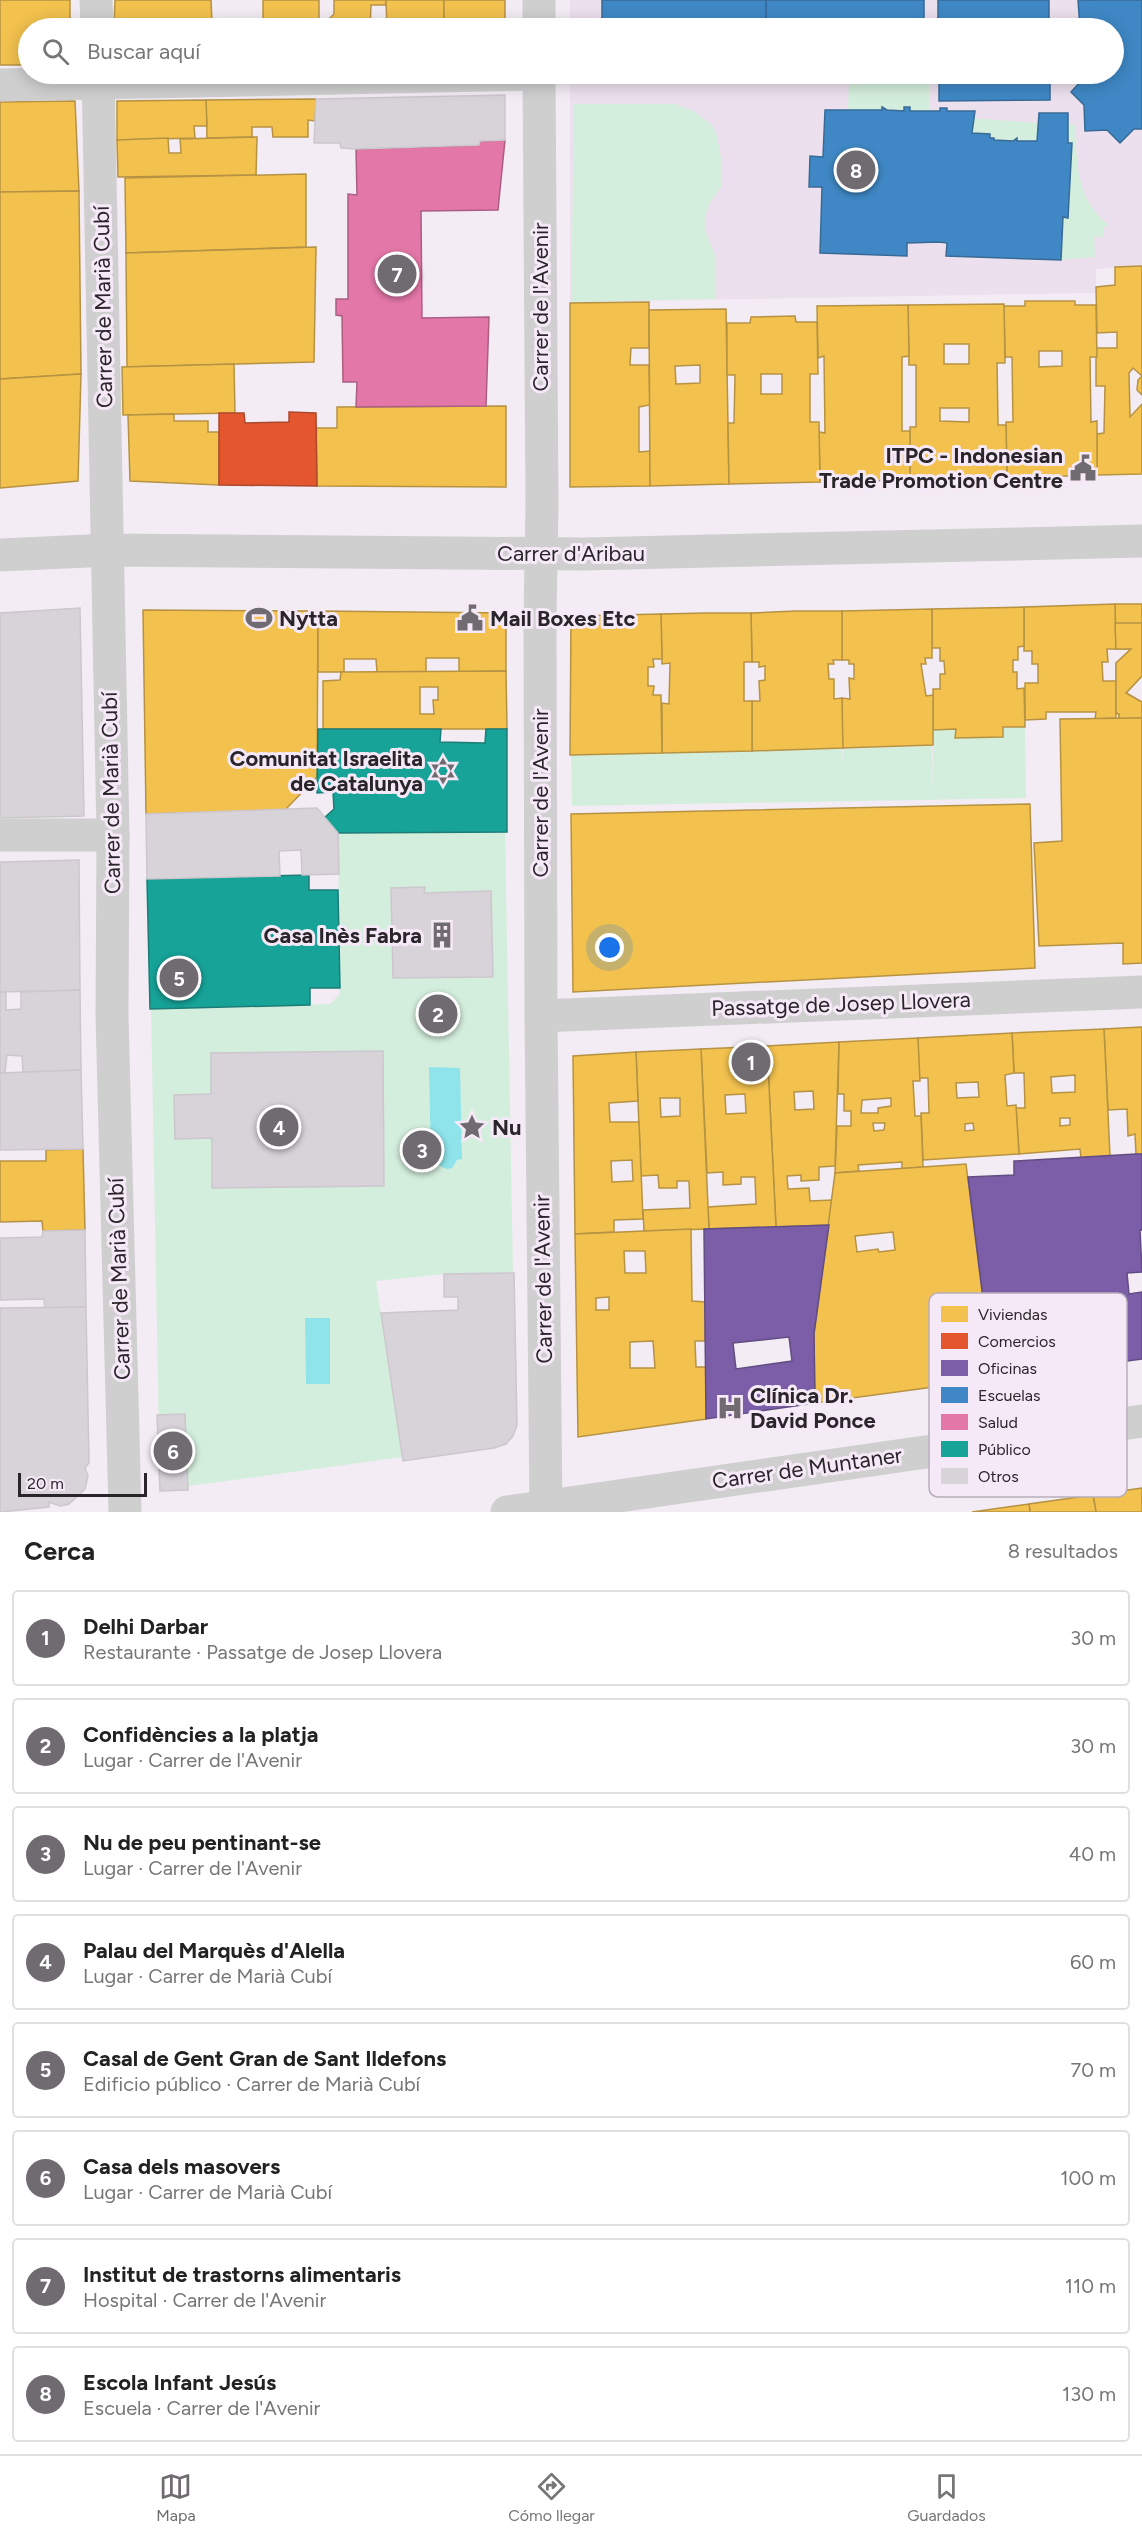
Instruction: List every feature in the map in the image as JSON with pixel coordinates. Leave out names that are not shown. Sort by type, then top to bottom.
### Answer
[{"type":"street","points":[[96,0],[97,18]]},
{"type":"street","points":[[539,0],[539,18]]},
{"type":"street","points":[[0,85],[18,84]]},
{"type":"street","name":"Carrer de Marià Cubí","points":[[98,84],[109,550],[113,835],[112,1016],[125,1512]]},
{"type":"street","name":"Carrer de l'Avenir","points":[[539,84],[542,504],[540,555],[541,1016],[546,1509]]},
{"type":"street","name":"Carrer d'Aribau","points":[[0,555],[109,550],[540,555],[1142,541]]},
{"type":"street","points":[[0,835],[113,835]]},
{"type":"street","name":"Passatge de Josep Llovera","points":[[541,1016],[1142,992]]},
{"type":"street","name":"Carrer de Muntaner","points":[[1127,1423],[1142,1421]]},
{"type":"street","name":"Carrer de Muntaner","points":[[507,1512],[546,1509],[929,1452]]},
{"type":"shaded area","points":[[570,0],[1142,0],[1142,266],[1096,269],[1096,293],[570,302],[570,84],[1124,84],[1124,18],[570,18]]},
{"type":"green space","points":[[849,84],[930,84],[930,111],[910,111],[910,107],[904,111],[883,108],[882,110],[848,110]]},
{"type":"green space","points":[[574,104],[675,104],[694,111],[712,125],[717,136],[722,163],[722,186],[711,201],[706,214],[705,230],[716,257],[715,299],[571,302]]},
{"type":"green space","points":[[972,118],[1038,123],[1037,141],[1017,141],[1017,138],[1013,141],[994,140],[990,138],[990,134],[972,133]]},
{"type":"green space","points":[[1068,124],[1075,125],[1078,167],[1085,193],[1090,205],[1110,226],[1103,227],[1104,237],[1094,237],[1095,257],[1061,260],[1063,217],[1068,218],[1071,143],[1068,143]]},
{"type":"green space","points":[[1025,727],[1026,798],[572,806],[571,755],[842,748],[843,764],[843,749],[932,746],[933,798],[933,730],[956,729],[955,737],[1003,737],[1003,728]]},
{"type":"green space","points":[[505,831],[513,1273],[444,1274],[376,1281],[403,1457],[189,1486],[188,1490],[160,1491],[151,1009],[330,1004],[339,995],[340,988],[338,833]]},
{"type":"water","points":[[429,1067],[460,1068],[462,1159],[457,1160],[452,1168],[447,1169],[438,1165],[437,1160],[431,1160]]},
{"type":"water","points":[[305,1318],[330,1318],[330,1384],[306,1384]]},
{"type":"building: Viviendas","points":[[0,0],[70,0],[70,18],[18,18],[18,65],[0,65]]},
{"type":"building: Viviendas","points":[[115,0],[211,0],[212,18],[114,18]]},
{"type":"building: Viviendas","points":[[263,0],[319,0],[319,18],[263,18]]},
{"type":"building: Viviendas","points":[[334,0],[386,0],[386,5],[371,5],[370,18],[330,18],[334,14]]},
{"type":"building: Viviendas","points":[[386,0],[444,0],[444,18],[387,18]]},
{"type":"building: Viviendas","points":[[444,0],[505,0],[505,18],[444,18]]},
{"type":"building: Viviendas","points":[[316,99],[315,121],[308,120],[308,137],[273,137],[272,127],[252,127],[252,137],[207,138],[206,100]]},
{"type":"building: Viviendas","points":[[206,100],[207,126],[194,126],[195,138],[117,140],[117,101]]},
{"type":"building: Viviendas","points":[[75,101],[79,191],[0,192],[0,102]]},
{"type":"building: Viviendas","points":[[257,137],[256,175],[118,177],[117,140],[168,138],[169,153],[181,153],[180,139]]},
{"type":"building: Viviendas","points":[[306,174],[306,247],[126,253],[125,178]]},
{"type":"building: Viviendas","points":[[79,191],[81,374],[0,379],[0,192]]},
{"type":"building: Viviendas","points":[[316,247],[314,362],[127,367],[126,253]]},
{"type":"building: Viviendas","points":[[1142,266],[1142,376],[1133,368],[1129,373],[1130,417],[1142,404],[1142,474],[1097,475],[1097,434],[1104,433],[1105,386],[1096,386],[1096,348],[1117,348],[1117,332],[1097,333],[1096,287],[1115,285],[1115,267]]},
{"type":"building: Viviendas","points":[[1025,301],[1075,301],[1075,305],[1096,305],[1097,357],[1090,357],[1091,422],[1097,421],[1097,475],[1007,478],[1006,422],[1013,422],[1012,357],[1005,357],[1004,306],[1025,306]],"holes":[[[1039,351],[1062,351],[1062,366],[1039,367]]]},
{"type":"building: Viviendas","points":[[649,302],[649,348],[631,348],[630,365],[649,365],[650,405],[639,407],[639,452],[650,451],[650,486],[570,487],[570,303]]},
{"type":"building: Viviendas","points":[[1004,304],[1005,363],[997,363],[998,425],[1006,425],[1007,478],[910,480],[910,427],[916,427],[916,365],[909,365],[908,305]],"holes":[[[944,344],[969,344],[969,364],[944,364]],[[940,408],[969,408],[969,422],[940,421]]]},
{"type":"building: Viviendas","points":[[908,305],[909,356],[902,357],[902,431],[910,431],[910,480],[820,482],[819,432],[825,433],[824,356],[818,358],[817,306]]},
{"type":"building: Viviendas","points":[[726,309],[729,484],[650,486],[649,310]],"holes":[[[700,365],[700,383],[676,384],[675,366]]]},
{"type":"building: Viviendas","points":[[795,316],[796,322],[817,322],[818,374],[810,374],[810,422],[819,422],[820,482],[729,484],[728,423],[734,423],[735,375],[727,375],[727,323],[750,323],[751,317]],"holes":[[[761,374],[782,374],[782,394],[761,394]]]},
{"type":"building: Viviendas","points":[[234,364],[235,413],[123,415],[122,367]]},
{"type":"building: Viviendas","points":[[81,374],[78,481],[0,488],[0,379]]},
{"type":"building: Viviendas","points":[[1142,376],[1142,395],[1137,390],[1138,380]]},
{"type":"building: Viviendas","points":[[506,406],[506,487],[317,486],[316,428],[337,428],[337,407]]},
{"type":"building: Viviendas","points":[[174,414],[174,421],[208,421],[208,432],[219,432],[219,485],[130,481],[128,415]]},
{"type":"building: Viviendas","points":[[1115,604],[1142,604],[1142,676],[1126,693],[1142,702],[1142,718],[1119,719],[1119,714],[1116,713],[1116,663],[1131,649],[1116,649]]},
{"type":"building: Viviendas","points":[[1115,604],[1116,649],[1107,649],[1108,662],[1102,662],[1103,681],[1116,681],[1116,718],[1095,719],[1096,712],[1046,712],[1046,719],[1025,720],[1025,683],[1038,683],[1038,664],[1032,664],[1032,651],[1024,651],[1024,607]]},
{"type":"building: Viviendas","points":[[1024,607],[1024,646],[1018,647],[1018,660],[1013,660],[1013,672],[1017,672],[1017,689],[1024,688],[1025,727],[1003,727],[1003,737],[955,738],[956,729],[933,730],[933,689],[940,689],[940,674],[945,674],[944,661],[940,661],[940,648],[932,648],[932,609]]},
{"type":"building: Viviendas","points":[[932,609],[932,658],[925,658],[926,664],[921,664],[926,696],[933,695],[933,745],[842,748],[842,698],[850,699],[849,678],[854,679],[854,664],[849,664],[849,660],[842,660],[842,611]]},
{"type":"building: Viviendas","points":[[143,610],[318,611],[317,777],[284,811],[146,814]]},
{"type":"building: Viviendas","points":[[318,611],[506,613],[506,671],[459,672],[459,658],[426,658],[426,672],[377,672],[376,659],[344,659],[344,672],[318,672]]},
{"type":"building: Viviendas","points":[[842,611],[842,660],[833,660],[834,664],[828,664],[829,679],[834,679],[834,699],[842,698],[843,748],[752,751],[752,701],[760,701],[759,681],[765,680],[765,666],[759,667],[759,662],[752,662],[751,613]]},
{"type":"building: Viviendas","points":[[751,613],[752,662],[744,662],[744,701],[752,701],[752,751],[662,753],[662,703],[669,704],[670,663],[662,664],[661,614]]},
{"type":"building: Viviendas","points":[[661,614],[662,659],[653,659],[654,667],[648,667],[648,686],[654,686],[653,695],[661,695],[662,753],[570,755],[571,616]]},
{"type":"building: Viviendas","points":[[1115,623],[1142,623],[1142,676],[1126,693],[1142,702],[1142,718],[1119,719],[1119,714],[1116,713],[1116,663],[1131,649],[1116,649]]},
{"type":"building: Viviendas","points":[[506,671],[507,729],[323,729],[323,681],[340,680],[341,672]],"holes":[[[420,687],[438,687],[438,700],[433,700],[434,714],[420,714]]]},
{"type":"building: Viviendas","points":[[1142,718],[1142,963],[1123,964],[1123,943],[1039,946],[1034,843],[1062,841],[1060,719]]},
{"type":"building: Viviendas","points":[[1030,804],[1035,968],[573,992],[571,814]]},
{"type":"building: Viviendas","points":[[1142,1027],[1142,1154],[1136,1154],[1135,1134],[1128,1136],[1127,1109],[1108,1110],[1104,1029]]},
{"type":"building: Viviendas","points":[[1104,1029],[1110,1156],[1081,1158],[1080,1149],[1019,1154],[1016,1108],[1025,1108],[1024,1073],[1014,1073],[1012,1033]],"holes":[[[1075,1075],[1075,1092],[1052,1093],[1051,1077]],[[1060,1118],[1070,1118],[1070,1125],[1060,1126]]]},
{"type":"building: Viviendas","points":[[1012,1033],[1014,1073],[1005,1075],[1007,1106],[1016,1105],[1019,1154],[923,1160],[921,1113],[929,1113],[928,1078],[919,1078],[918,1038]],"holes":[[[978,1082],[979,1097],[957,1098],[956,1083]],[[973,1123],[974,1130],[965,1131],[965,1124]]]},
{"type":"building: Viviendas","points":[[918,1038],[920,1081],[913,1081],[915,1116],[921,1116],[923,1167],[902,1169],[902,1162],[858,1165],[859,1171],[835,1173],[837,1126],[851,1126],[851,1111],[844,1111],[844,1094],[838,1094],[839,1042]],"holes":[[[891,1098],[891,1106],[878,1108],[878,1113],[861,1113],[862,1100]],[[873,1123],[885,1123],[884,1130],[874,1131]]]},
{"type":"building: Viviendas","points":[[839,1042],[835,1166],[819,1167],[819,1180],[801,1181],[801,1175],[787,1176],[788,1189],[809,1188],[810,1201],[832,1200],[829,1225],[776,1227],[767,1046]],"holes":[[[813,1091],[814,1109],[795,1110],[794,1092]]]},
{"type":"building: Viviendas","points":[[767,1046],[776,1227],[709,1229],[708,1207],[756,1204],[755,1177],[741,1177],[741,1184],[723,1185],[723,1172],[707,1173],[701,1049]],"holes":[[[745,1094],[746,1113],[726,1114],[725,1095]]]},
{"type":"building: Viviendas","points":[[701,1049],[709,1229],[644,1231],[643,1210],[690,1208],[689,1181],[677,1181],[677,1188],[659,1188],[658,1175],[641,1176],[636,1052]],"holes":[[[660,1098],[680,1098],[680,1116],[661,1117]]]},
{"type":"building: Viviendas","points":[[636,1052],[638,1101],[609,1103],[610,1122],[639,1122],[643,1219],[614,1220],[614,1232],[575,1234],[573,1056]],"holes":[[[632,1160],[633,1181],[612,1182],[611,1161]]]},
{"type":"building: Viviendas","points":[[83,1149],[85,1230],[43,1231],[42,1221],[0,1222],[0,1161],[46,1161],[46,1150]]},
{"type":"building: Viviendas","points":[[966,1164],[982,1293],[929,1293],[929,1388],[815,1403],[814,1334],[835,1173]],"holes":[[[893,1232],[895,1250],[879,1252],[878,1249],[857,1252],[855,1236]]]},
{"type":"building: Viviendas","points":[[691,1229],[692,1301],[705,1302],[705,1341],[695,1341],[696,1367],[706,1367],[706,1419],[578,1437],[575,1234]],"holes":[[[624,1251],[645,1251],[646,1273],[625,1273]],[[609,1297],[609,1310],[596,1310],[596,1298]],[[653,1341],[655,1368],[630,1368],[630,1342]]]},
{"type":"building: Viviendas","points":[[1142,1488],[1142,1512],[1096,1512],[1093,1497],[1127,1497],[1127,1490]]},
{"type":"building: Viviendas","points":[[1093,1497],[1096,1512],[1030,1512],[1029,1504]]},
{"type":"building: Viviendas","points":[[1029,1504],[1030,1512],[972,1512]]},
{"type":"building: Comercios","points":[[289,412],[316,413],[317,486],[219,485],[219,413],[244,413],[245,423],[289,422]]},
{"type":"building: Oficinas","points":[[1142,1154],[1142,1230],[1140,1230],[1142,1272],[1127,1273],[1129,1294],[1142,1292],[1142,1359],[1127,1361],[1127,1293],[982,1293],[968,1177],[1014,1175],[1014,1161]]},
{"type":"building: Oficinas","points":[[829,1225],[814,1334],[815,1403],[706,1419],[704,1229]],"holes":[[[789,1337],[792,1361],[736,1369],[733,1343]]]},
{"type":"building: Escuelas","points":[[602,0],[766,0],[766,18],[602,18]]},
{"type":"building: Escuelas","points":[[766,0],[924,0],[924,18],[766,18]]},
{"type":"building: Escuelas","points":[[938,0],[1049,0],[1049,18],[938,18]]},
{"type":"building: Escuelas","points":[[1078,0],[1142,0],[1142,129],[1134,129],[1120,143],[1107,130],[1085,131],[1084,105],[1071,92],[1078,84],[1124,84],[1124,18],[1079,18]]},
{"type":"building: Escuelas","points":[[939,84],[1050,84],[1050,100],[939,101]]},
{"type":"building: Escuelas","points":[[882,107],[887,110],[904,111],[904,107],[910,107],[910,111],[940,111],[940,108],[947,108],[947,111],[975,111],[972,133],[990,134],[990,138],[994,140],[1013,141],[1017,138],[1017,141],[1037,141],[1039,113],[1068,113],[1068,143],[1072,143],[1068,218],[1063,217],[1061,260],[946,256],[947,243],[939,242],[907,243],[907,256],[820,253],[822,187],[809,187],[810,156],[823,157],[825,110],[882,110]]},
{"type":"building: Salud","points":[[505,140],[498,210],[421,211],[422,318],[489,317],[486,406],[356,407],[357,382],[343,382],[342,316],[336,315],[336,299],[348,299],[348,194],[357,195],[356,149],[479,145],[480,141]]},
{"type":"building: Público","points":[[318,729],[441,729],[440,742],[485,743],[486,729],[507,729],[507,832],[337,833],[324,818],[334,809],[333,792],[317,793]]},
{"type":"building: Público","points":[[309,875],[309,890],[338,890],[340,988],[310,988],[310,1005],[150,1009],[147,879]]},
{"type":"building: Otros","points":[[505,95],[505,140],[480,141],[479,145],[356,149],[341,148],[340,143],[314,143],[316,99]]},
{"type":"building: Otros","points":[[80,608],[84,816],[0,818],[0,613]]},
{"type":"building: Otros","points":[[317,808],[338,833],[339,874],[302,875],[301,850],[279,851],[280,876],[147,879],[146,814]]},
{"type":"building: Otros","points":[[79,860],[80,990],[0,992],[0,862]]},
{"type":"building: Otros","name":"Casa Inès Fabra","points":[[425,887],[424,893],[491,891],[493,977],[393,978],[391,888]]},
{"type":"building: Otros","points":[[80,990],[81,1070],[23,1072],[22,1056],[7,1055],[5,1072],[0,1073],[0,992],[6,992],[6,1010],[21,1009],[21,992]]},
{"type":"building: Otros","points":[[383,1051],[384,1186],[212,1188],[212,1138],[175,1139],[174,1095],[211,1094],[211,1053]]},
{"type":"building: Otros","points":[[81,1070],[83,1149],[0,1150],[0,1073]]},
{"type":"building: Otros","points":[[85,1230],[86,1307],[45,1308],[44,1299],[0,1300],[0,1238],[42,1237],[43,1231]]},
{"type":"building: Otros","points":[[514,1273],[517,1425],[513,1436],[506,1444],[494,1448],[403,1461],[381,1313],[458,1310],[458,1297],[444,1297],[444,1274]]},
{"type":"building: Otros","points":[[86,1307],[89,1463],[85,1468],[88,1476],[85,1489],[69,1504],[60,1506],[49,1502],[49,1507],[0,1512],[0,1308]]},
{"type":"building: Otros","points":[[185,1414],[188,1490],[160,1491],[157,1415]]},
{"type":"place","name":"Escola Infant Jesús","points":[[856,170]]},
{"type":"place","name":"Institut de trastorns alimentaris","points":[[397,274]]},
{"type":"place","name":"ITPC - Indonesian Trade Promotion Centre","points":[[1083,468]]},
{"type":"place","name":"Nytta","points":[[259,618]]},
{"type":"place","name":"Mail Boxes Etc","points":[[470,618]]},
{"type":"place","name":"Comunitat Israelita de Catalunya","points":[[443,771]]},
{"type":"place","name":"Casa Inès Fabra","points":[[442,935]]},
{"type":"place","name":"Casal de Gent Gran de Sant Ildefons","points":[[179,978]]},
{"type":"place","name":"Confidències a la platja","points":[[438,1014]]},
{"type":"place","name":"Delhi Darbar","points":[[751,1062]]},
{"type":"place","name":"Palau del Marquès d'Alella","points":[[279,1127]]},
{"type":"place","name":"Nu","points":[[472,1127]]},
{"type":"place","name":"Nu de peu pentinant-se","points":[[422,1150]]},
{"type":"place","name":"Clínica Dr. David Ponce","points":[[730,1408]]},
{"type":"place","name":"Casa dels masovers","points":[[173,1451]]}]
